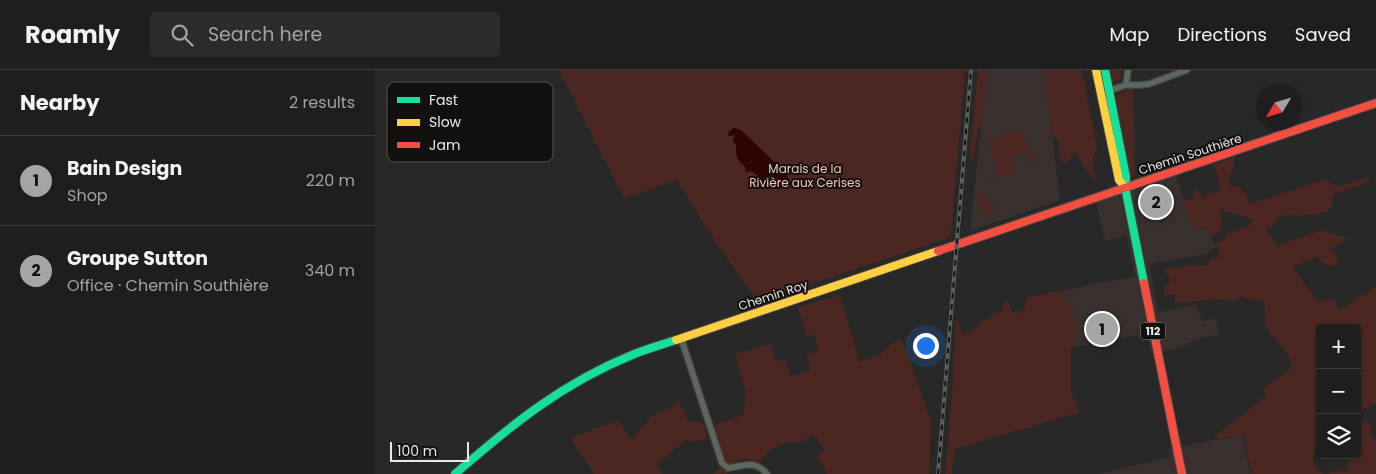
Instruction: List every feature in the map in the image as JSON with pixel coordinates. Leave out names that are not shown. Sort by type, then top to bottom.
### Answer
[{"type":"street","name":"112","points":[[1096,70],[1105,92]]},
{"type":"street","name":"112","points":[[1105,70],[1105,92],[1119,180],[1125,187],[1182,474]]},
{"type":"street","points":[[1127,85],[1128,70]]},
{"type":"street","points":[[1105,92],[1127,85],[1149,84],[1187,70]]},
{"type":"street","name":"Chemin Southière","points":[[1125,187],[1376,103]]},
{"type":"street","name":"Chemin Roy","points":[[455,474],[509,427],[562,390],[621,359],[645,349],[1053,213],[1125,187]]},
{"type":"street","points":[[681,338],[722,463],[729,468],[752,464],[760,467],[767,474]]},
{"type":"shaded area","points":[[987,70],[1044,70],[1060,200],[970,231]]},
{"type":"shaded area","points":[[733,128],[742,131],[785,172],[789,180],[785,186],[775,187],[754,173],[746,172],[745,167],[737,156],[736,145],[733,141],[734,135],[728,135]]},
{"type":"shaded area","points":[[1176,175],[1192,225],[1201,229],[1208,227],[1215,248],[1206,254],[1150,264],[1158,312],[1196,305],[1203,321],[1216,318],[1219,335],[1196,339],[1180,348],[1151,353],[1147,333],[1075,347],[1063,290],[1135,276],[1127,236],[1105,241],[1096,202]]},
{"type":"shaded area","points":[[1243,434],[1250,474],[1097,474],[1171,457],[1169,449]]},
{"type":"green space","name":"Marais de la Rivière aux Cerises","points":[[559,70],[965,70],[951,237],[758,302],[714,240],[677,180],[624,199]]},
{"type":"green space","points":[[978,70],[987,70],[981,128],[978,129],[973,163],[970,151]]},
{"type":"green space","points":[[1044,70],[1082,70],[1097,148],[1092,160],[1096,183],[1075,152],[1067,163],[1064,163],[1060,158],[1060,141],[1052,135]]},
{"type":"green space","points":[[1108,70],[1123,70],[1121,77],[1116,83],[1111,82]]},
{"type":"green space","points":[[1133,87],[1135,177],[1128,173],[1114,100],[1117,95]]},
{"type":"green space","points":[[1021,129],[1027,144],[1032,150],[1033,163],[1027,152],[1011,157],[1015,171],[992,179],[991,177],[998,174],[988,141]]},
{"type":"green space","points":[[1234,157],[1234,167],[1229,179],[1229,186],[1240,188],[1245,193],[1250,204],[1326,179],[1332,185],[1340,186],[1369,177],[1369,182],[1334,194],[1332,209],[1314,215],[1281,216],[1276,220],[1276,225],[1266,229],[1277,246],[1321,230],[1348,239],[1331,248],[1340,262],[1336,264],[1327,266],[1318,257],[1292,267],[1317,301],[1333,299],[1338,309],[1347,307],[1354,299],[1366,294],[1373,287],[1376,288],[1376,403],[1361,412],[1361,324],[1316,324],[1316,449],[1314,450],[1313,458],[1315,467],[1324,474],[1251,474],[1244,434],[1212,439],[1266,396],[1262,390],[1293,367],[1285,350],[1266,327],[1264,301],[1239,297],[1234,302],[1225,299],[1175,303],[1175,295],[1165,296],[1164,289],[1170,278],[1163,270],[1189,265],[1206,265],[1212,259],[1221,257],[1218,247],[1215,248],[1214,244],[1225,239],[1227,234],[1252,224],[1251,219],[1220,209],[1222,225],[1216,234],[1211,236],[1208,227],[1198,229],[1192,225],[1184,201],[1195,197],[1194,191],[1199,189],[1203,200],[1206,199],[1205,195],[1222,190],[1213,164]]},
{"type":"green space","points":[[980,192],[983,198],[989,196],[995,212],[982,216],[975,194]]},
{"type":"green space","points":[[1063,290],[1066,302],[1071,305],[1077,333],[1073,338],[1075,347],[1071,348],[1071,388],[1080,412],[955,449],[952,474],[945,474],[956,319],[959,321],[961,331],[965,335],[984,320],[1003,311],[1004,302],[1009,301],[1011,310],[1018,313],[1024,310],[1026,298]]},
{"type":"green space","points":[[840,295],[860,362],[879,355],[898,339],[902,341],[931,421],[929,474],[827,474],[817,457],[825,449],[813,434],[801,442],[784,443],[770,450],[761,462],[746,459],[735,461],[727,474],[713,474],[725,461],[714,425],[743,415],[746,395],[735,354],[771,344],[776,361],[785,359],[791,376],[811,370],[806,355],[819,351],[814,335],[807,337],[798,307]]},
{"type":"green space","points":[[679,400],[688,421],[702,422],[707,434],[703,440],[694,442],[686,440],[657,464],[662,474],[594,474],[570,438],[619,420],[630,438],[634,438],[652,415],[670,408]]},
{"type":"green space","points":[[1361,420],[1371,424],[1371,434],[1376,442],[1376,474],[1328,474],[1334,470],[1347,472],[1349,469],[1347,465],[1350,459],[1361,459]]},
{"type":"railway","points":[[938,474],[971,70]]},
{"type":"traffic: fast","points":[[1105,70],[1144,283]]},
{"type":"traffic: fast","points":[[455,474],[517,422],[560,392],[607,366],[637,353],[676,340]]},
{"type":"traffic: slow","points":[[1096,70],[1119,180],[1125,187]]},
{"type":"traffic: slow","points":[[676,340],[938,251]]},
{"type":"traffic: jam","points":[[938,251],[1376,103]]},
{"type":"traffic: jam","points":[[1144,283],[1182,474]]},
{"type":"place","name":"Groupe Sutton","points":[[1156,202]]},
{"type":"place","name":"Bain Design","points":[[1102,329]]}]
